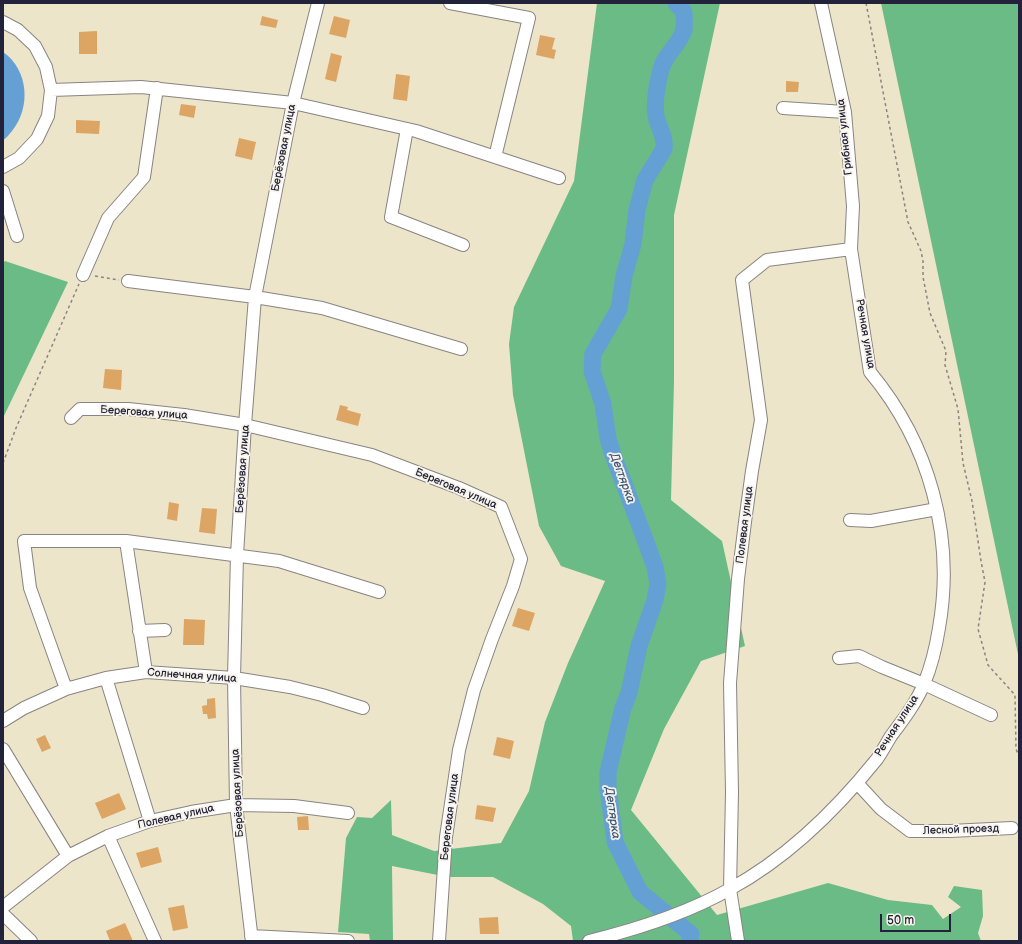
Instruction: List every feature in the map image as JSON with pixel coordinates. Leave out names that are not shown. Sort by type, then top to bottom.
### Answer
[{"type":"street","name":"Берёзовая улица","points":[[251,938],[236,805],[234,678],[237,555],[245,425],[255,297],[293,103],[318,3]]},
{"type":"street","points":[[450,3],[529,18],[495,157]]},
{"type":"street","name":"Грибная улица","points":[[821,3],[845,112],[852,206],[851,249]]},
{"type":"street","points":[[3,22],[18,30],[35,46],[46,67],[51,90],[48,116],[37,139],[20,158],[3,167]]},
{"type":"street","points":[[51,90],[141,87],[293,103],[407,129],[559,178]]},
{"type":"street","points":[[84,275],[108,218],[144,177],[157,88]]},
{"type":"street","points":[[783,108],[845,112]]},
{"type":"street","points":[[407,129],[391,216],[463,245]]},
{"type":"street","points":[[3,191],[17,236]]},
{"type":"street","name":"Речная улица","points":[[589,941],[640,928],[689,909],[730,889],[763,868],[806,834],[827,815],[857,783],[878,758],[904,720],[924,684],[936,644],[943,605],[944,572],[941,527],[934,495],[920,453],[900,414],[870,372],[851,249]]},
{"type":"street","name":"Полевая улица","points":[[730,889],[732,792],[730,684],[738,579],[752,471],[761,420],[742,280],[767,260],[851,249]]},
{"type":"street","points":[[128,281],[255,297],[322,308],[461,349]]},
{"type":"street","name":"Береговая улица","points":[[71,418],[80,409],[128,409],[184,415],[245,425],[372,455],[460,488],[501,507],[521,559],[514,586],[492,639],[474,690],[459,750],[446,837],[439,941]]},
{"type":"street","points":[[850,520],[871,521],[937,509]]},
{"type":"street","points":[[66,689],[30,588],[24,541],[126,541],[279,561],[379,592]]},
{"type":"street","points":[[126,541],[146,672]]},
{"type":"street","points":[[139,631],[165,630]]},
{"type":"street","points":[[839,658],[859,656],[991,715]]},
{"type":"street","name":"Солнечная улица","points":[[3,721],[24,708],[66,689],[106,678],[146,672],[234,678],[290,687],[363,708]]},
{"type":"street","points":[[106,678],[150,821]]},
{"type":"street","points":[[3,749],[68,856]]},
{"type":"street","name":"Лесной проезд","points":[[857,783],[881,809],[910,831],[950,832],[1012,828]]},
{"type":"street","name":"Полевая улица","points":[[3,907],[68,856],[108,836],[150,821],[191,812],[236,805],[294,806],[348,814]]},
{"type":"street","points":[[108,836],[155,941]]},
{"type":"street","points":[[730,889],[738,941]]},
{"type":"street","points":[[3,914],[31,941]]},
{"type":"street","points":[[251,938],[348,941]]},
{"type":"path","points":[[866,3],[908,222],[922,251],[923,277],[930,313],[946,351],[945,365],[958,409],[963,463],[972,501],[985,582],[978,629],[988,665],[1015,695],[1016,749],[1019,756]]},
{"type":"path","points":[[3,463],[16,428],[84,275],[128,281]]},
{"type":"green space","points":[[597,3],[720,3],[674,215],[674,381],[671,500],[722,541],[745,646],[701,661],[664,729],[631,810],[717,915],[828,883],[888,900],[932,905],[943,919],[961,907],[948,897],[954,886],[982,890],[983,916],[978,933],[981,941],[573,941],[571,926],[543,904],[493,877],[448,877],[392,866],[393,941],[370,941],[369,934],[338,932],[346,838],[357,817],[372,818],[391,800],[392,835],[434,851],[501,843],[529,791],[545,722],[568,663],[605,581],[561,566],[539,526],[513,395],[509,344],[514,307],[574,181]]},
{"type":"green space","points":[[881,3],[1019,3],[1019,659]]},
{"type":"green space","points":[[5,261],[68,282],[3,418],[3,263]]},
{"type":"water","points":[[3,52],[12,60],[18,69],[22,79],[24,101],[18,122],[3,140]]},
{"type":"building","points":[[262,16],[278,20],[276,28],[260,25]]},
{"type":"building","points":[[334,16],[350,20],[346,38],[329,34]]},
{"type":"building","points":[[97,31],[97,54],[79,54],[79,32]]},
{"type":"building","points":[[540,35],[555,38],[552,49],[556,50],[554,59],[536,55]]},
{"type":"building","points":[[331,53],[342,56],[336,82],[325,79]]},
{"type":"building","points":[[396,74],[410,76],[407,101],[393,99]]},
{"type":"building","points":[[786,81],[799,82],[798,92],[786,92]]},
{"type":"building","points":[[181,104],[196,106],[194,118],[179,115]]},
{"type":"building","points":[[76,120],[100,121],[99,134],[76,133]]},
{"type":"building","points":[[239,138],[256,142],[252,160],[235,156]]},
{"type":"building","points":[[105,369],[122,370],[121,390],[103,388]]},
{"type":"building","points":[[340,405],[348,407],[347,410],[361,414],[358,426],[336,420]]},
{"type":"building","points":[[169,502],[179,504],[177,521],[167,519]]},
{"type":"building","points":[[202,508],[217,509],[215,534],[199,532]]},
{"type":"building","points":[[518,608],[535,613],[529,631],[512,626]]},
{"type":"building","points":[[184,619],[205,620],[204,645],[183,645]]},
{"type":"building","points":[[215,698],[216,718],[208,719],[207,714],[203,714],[202,706],[207,705],[207,699]]},
{"type":"building","points":[[45,735],[51,748],[42,752],[36,739]]},
{"type":"building","points":[[497,737],[514,741],[510,759],[493,755]]},
{"type":"building","points":[[119,793],[126,809],[102,819],[95,803]]},
{"type":"building","points":[[477,805],[496,808],[493,822],[475,819]]},
{"type":"building","points":[[308,816],[309,830],[298,830],[297,817]]},
{"type":"building","points":[[158,847],[162,862],[141,868],[136,853]]},
{"type":"building","points":[[184,905],[188,928],[173,931],[168,908]]},
{"type":"building","points":[[498,917],[499,934],[480,934],[479,918]]},
{"type":"building","points":[[125,923],[133,941],[110,941],[106,931]]},
{"type":"waterway","name":"Дегтярка","points":[[676,3],[684,12],[684,30],[679,41],[664,61],[658,83],[655,111],[663,136],[664,149],[645,180],[637,210],[633,244],[624,276],[619,309],[593,354],[592,371],[603,404],[608,438],[613,455],[655,567],[658,584],[655,600],[639,646],[629,693],[623,708],[608,772],[608,788],[615,842],[640,892],[691,934],[690,941]]}]
